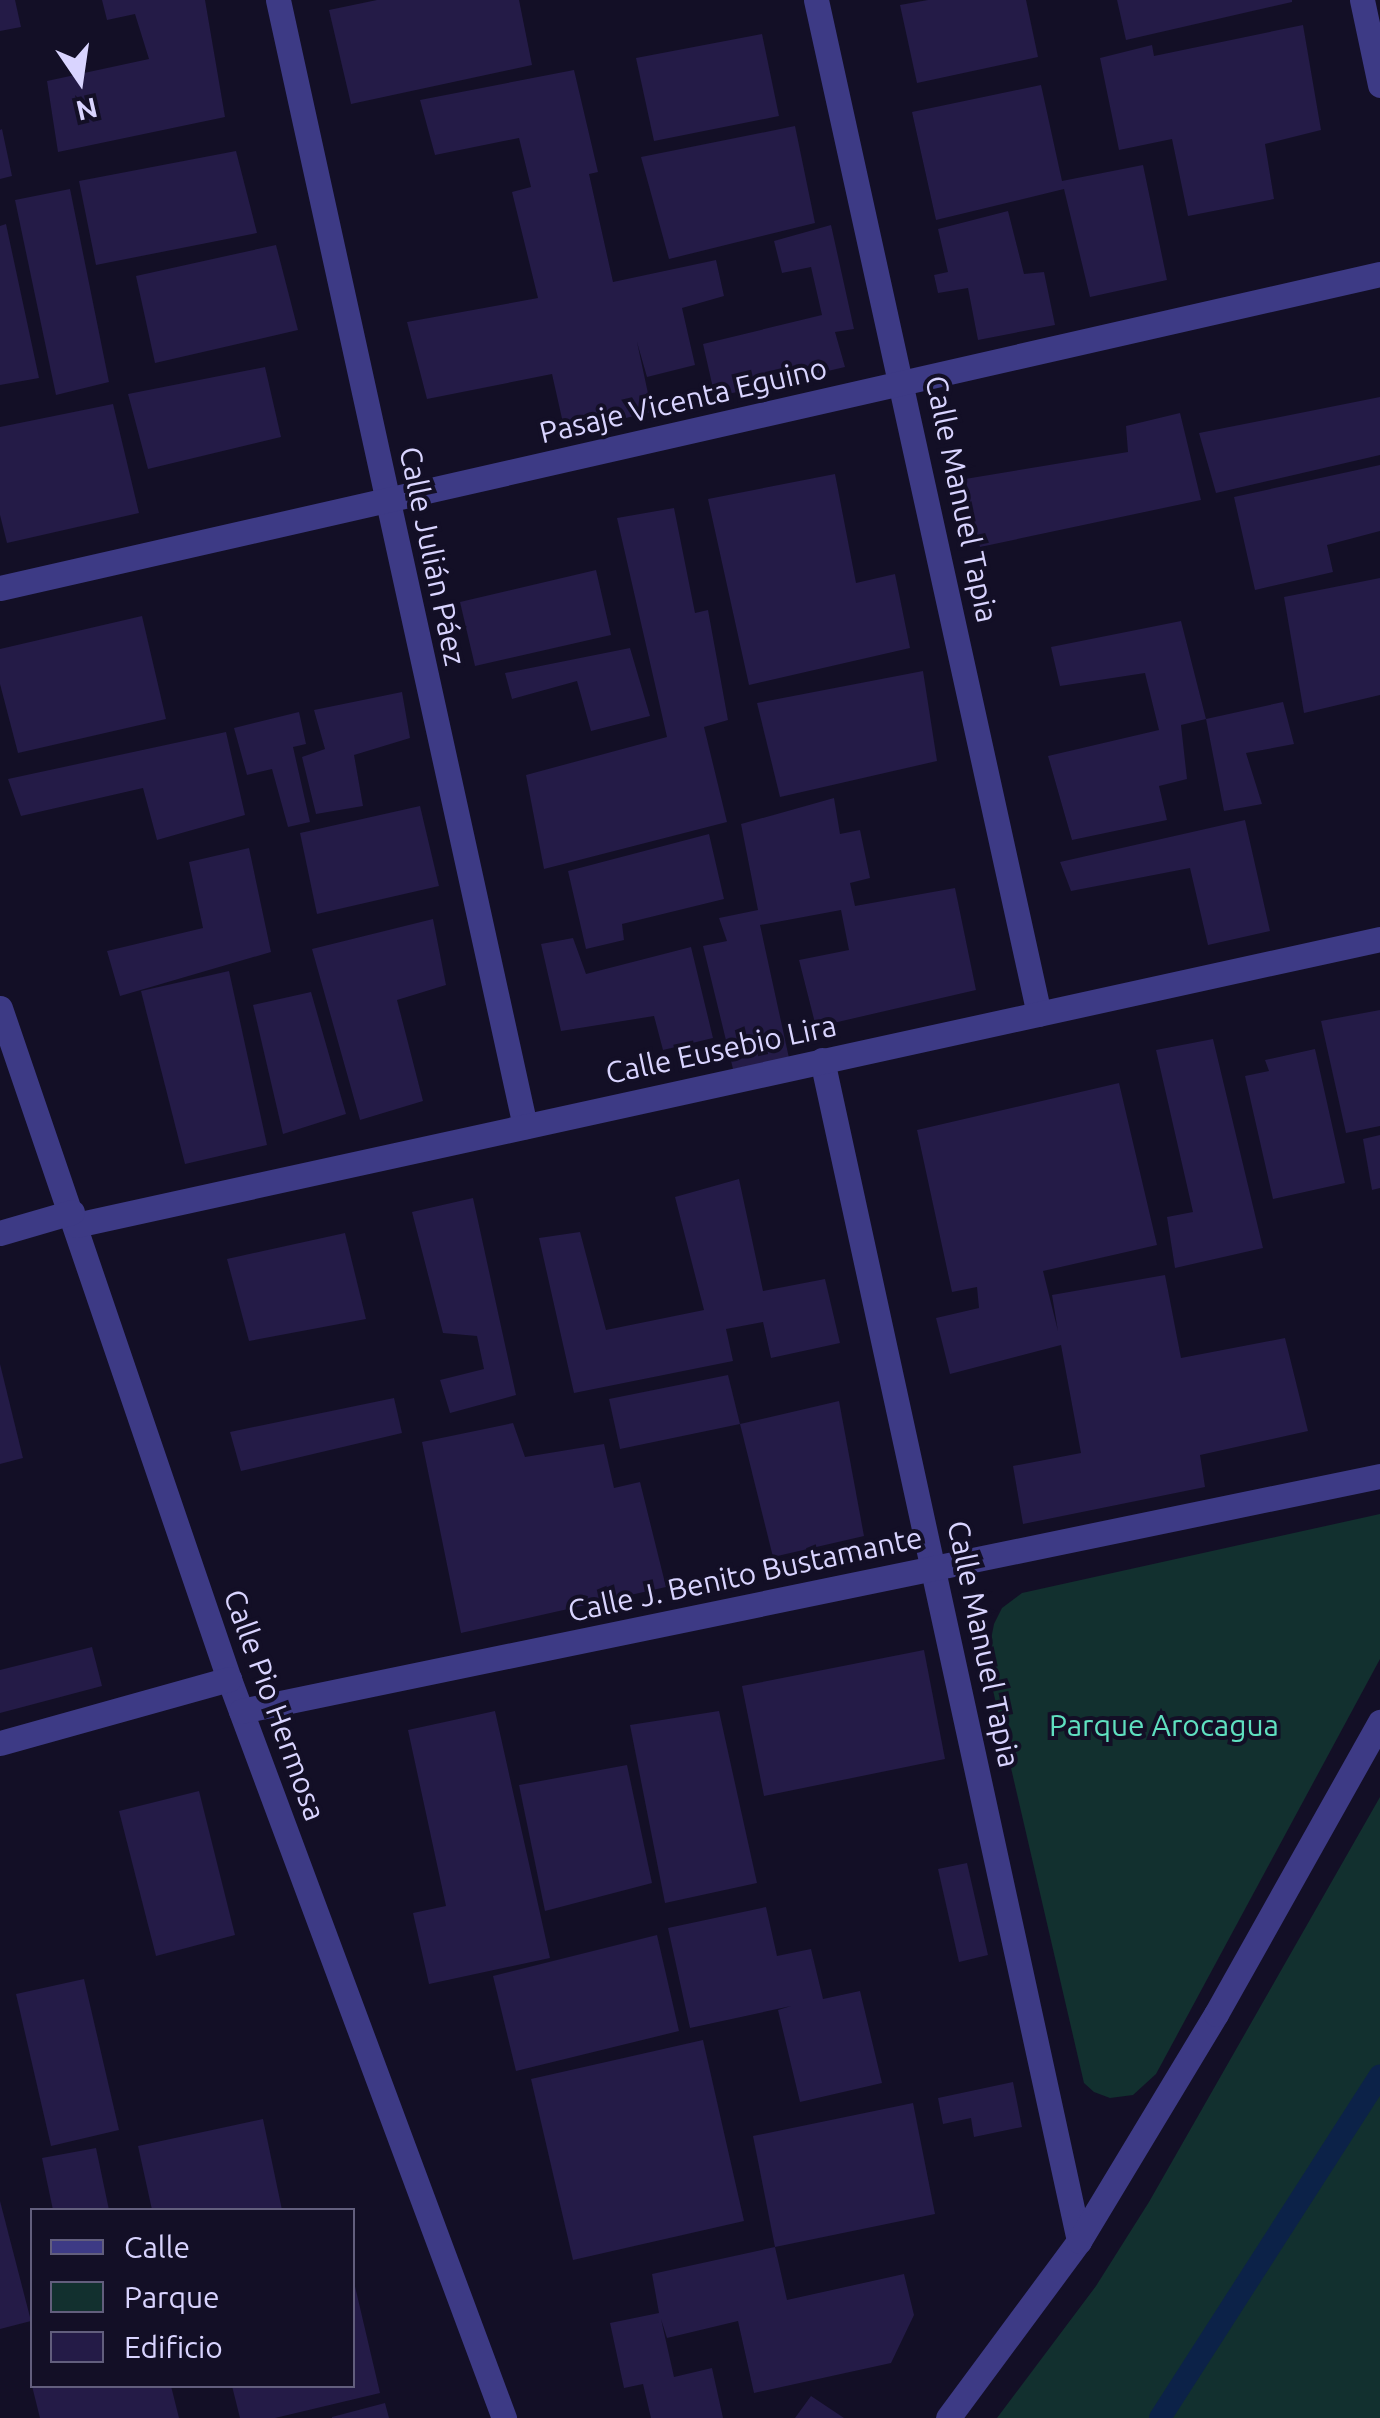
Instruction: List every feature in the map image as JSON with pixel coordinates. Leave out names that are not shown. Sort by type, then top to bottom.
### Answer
[{"type":"street","name":"Calle Julián Páez","points":[[278,0],[525,1126]]},
{"type":"street","name":"Calle Manuel Tapia","points":[[816,0],[1039,1014]]},
{"type":"street","points":[[1362,0],[1375,37],[1380,85]]},
{"type":"street","name":"Pasaje Vicenta Eguino","points":[[0,588],[1380,274]]},
{"type":"street","name":"Calle Eusebio Lira","points":[[0,1233],[525,1126],[1380,939]]},
{"type":"street","name":"Calle Pio Hermosa","points":[[0,1008],[229,1679],[504,2418]]},
{"type":"street","name":"Calle Manuel Tapia","points":[[822,1060],[936,1568],[1079,2241]]},
{"type":"street","name":"Calle J. Benito Bustamante","points":[[241,1711],[1380,1476]]},
{"type":"street","points":[[0,1742],[229,1679]]},
{"type":"street","points":[[948,2418],[1079,2241],[1216,2014],[1380,1722]]},
{"type":"green space","name":"Parque Arocagua","points":[[1380,1514],[1380,1659],[1156,2074],[1133,2095],[1110,2098],[1094,2092],[1084,2083],[992,1686],[987,1660],[994,1624],[1002,1608],[1022,1593]]},
{"type":"green space","points":[[1380,1797],[1380,2418],[997,2418],[1096,2286],[1149,2202]]},
{"type":"building","points":[[0,0],[15,0],[21,27],[0,31]]},
{"type":"building","points":[[102,0],[205,0],[225,117],[58,152],[47,81],[149,59],[135,14],[107,20]]},
{"type":"building","points":[[377,0],[519,0],[532,65],[351,104],[329,10]]},
{"type":"building","points":[[928,0],[1026,0],[1038,57],[917,83],[900,5]]},
{"type":"building","points":[[1117,0],[1292,0],[1292,2],[1126,40]]},
{"type":"building","points":[[1303,25],[1321,130],[1265,144],[1274,199],[1188,216],[1172,139],[1119,150],[1100,58],[1152,45],[1154,56]]},
{"type":"building","points":[[762,34],[779,116],[654,141],[636,58]]},
{"type":"building","points":[[574,70],[598,172],[589,174],[613,282],[716,260],[724,296],[682,308],[695,365],[647,377],[637,342],[652,412],[565,432],[552,374],[427,399],[407,322],[538,298],[512,192],[531,187],[519,138],[435,155],[420,100]]},
{"type":"building","points":[[1041,85],[1062,181],[1143,165],[1167,280],[1090,297],[1064,189],[936,220],[912,112]]},
{"type":"building","points":[[795,126],[815,223],[669,259],[641,157]]},
{"type":"building","points":[[0,130],[12,176],[0,179]]},
{"type":"building","points":[[236,151],[257,233],[96,265],[79,181]]},
{"type":"building","points":[[70,189],[109,382],[56,395],[15,200]]},
{"type":"building","points":[[1008,211],[1024,274],[1044,272],[1055,325],[978,340],[968,288],[938,293],[934,275],[948,272],[938,229]]},
{"type":"building","points":[[6,224],[39,378],[0,385],[0,226]]},
{"type":"building","points":[[831,225],[854,329],[835,332],[845,367],[715,397],[703,344],[822,315],[811,267],[782,273],[774,241]]},
{"type":"building","points":[[276,245],[298,330],[155,363],[136,276]]},
{"type":"building","points":[[265,367],[281,437],[148,469],[128,394]]},
{"type":"building","points":[[1380,397],[1380,455],[1216,493],[1199,433]]},
{"type":"building","points":[[113,404],[139,513],[7,543],[0,515],[0,427]]},
{"type":"building","points":[[1180,413],[1201,500],[980,547],[965,479],[1128,452],[1126,426]]},
{"type":"building","points":[[1380,465],[1380,531],[1327,545],[1333,572],[1255,590],[1234,497]]},
{"type":"building","points":[[835,474],[856,583],[895,574],[910,648],[749,685],[708,499]]},
{"type":"building","points":[[674,508],[695,613],[708,610],[728,720],[704,727],[727,822],[544,869],[526,775],[667,737],[617,518]]},
{"type":"building","points":[[596,570],[611,635],[475,666],[460,602]]},
{"type":"building","points":[[1380,578],[1380,695],[1304,713],[1284,597]]},
{"type":"building","points":[[142,616],[166,719],[18,753],[0,684],[0,649]]},
{"type":"building","points":[[1181,621],[1206,719],[1181,725],[1187,779],[1159,786],[1167,820],[1072,840],[1048,756],[1159,730],[1145,673],[1060,686],[1051,647]]},
{"type":"building","points":[[630,648],[650,716],[591,731],[577,681],[512,699],[505,673]]},
{"type":"building","points":[[923,671],[937,761],[780,797],[757,703]]},
{"type":"building","points":[[402,692],[410,738],[354,755],[363,806],[316,814],[302,757],[325,749],[314,710]]},
{"type":"building","points":[[1283,702],[1294,744],[1246,753],[1262,804],[1224,811],[1206,719]]},
{"type":"building","points":[[299,712],[306,744],[293,747],[310,822],[288,827],[272,769],[247,775],[234,728]]},
{"type":"building","points":[[226,732],[245,815],[157,840],[143,788],[21,816],[8,779]]},
{"type":"building","points":[[834,798],[840,834],[860,830],[870,878],[850,883],[855,906],[955,888],[976,990],[816,1027],[799,960],[849,950],[841,910],[760,925],[789,1058],[733,1069],[703,946],[727,941],[719,918],[758,910],[741,824]]},
{"type":"building","points":[[420,806],[439,886],[317,914],[300,833]]},
{"type":"building","points":[[1245,820],[1270,931],[1208,945],[1190,868],[1071,891],[1060,862]]},
{"type":"building","points":[[709,834],[724,899],[622,924],[624,940],[586,949],[568,871]]},
{"type":"building","points":[[249,848],[271,952],[120,996],[107,951],[203,928],[189,862]]},
{"type":"building","points":[[433,919],[446,985],[397,1000],[423,1101],[360,1120],[312,949]]},
{"type":"building","points":[[573,938],[586,974],[691,947],[713,1038],[663,1050],[654,1016],[561,1031],[541,944]]},
{"type":"building","points":[[229,971],[267,1145],[185,1164],[141,991]]},
{"type":"building","points":[[311,992],[346,1114],[283,1134],[253,1005]]},
{"type":"building","points":[[1380,1010],[1380,1126],[1346,1133],[1321,1021]]},
{"type":"building","points":[[1213,1039],[1263,1248],[1175,1268],[1167,1217],[1193,1212],[1156,1050]]},
{"type":"building","points":[[1315,1049],[1345,1183],[1273,1199],[1245,1076],[1269,1071],[1265,1060]]},
{"type":"building","points":[[1119,1083],[1157,1245],[1043,1271],[1058,1331],[1052,1295],[1165,1275],[1181,1358],[1285,1338],[1308,1431],[1200,1455],[1205,1487],[1023,1524],[1013,1466],[1081,1453],[1061,1345],[950,1374],[936,1318],[979,1308],[977,1287],[952,1292],[917,1130]]},
{"type":"building","points":[[1380,1135],[1380,1188],[1372,1190],[1363,1139]]},
{"type":"building","points":[[739,1179],[763,1291],[825,1279],[840,1343],[771,1358],[763,1322],[726,1329],[733,1361],[574,1393],[539,1238],[580,1232],[606,1330],[704,1310],[675,1197]]},
{"type":"building","points":[[473,1198],[516,1395],[450,1413],[440,1380],[484,1369],[477,1336],[443,1333],[412,1212]]},
{"type":"building","points":[[345,1233],[366,1319],[249,1341],[227,1259]]},
{"type":"building","points":[[0,1364],[23,1458],[0,1464]]},
{"type":"building","points":[[728,1375],[740,1424],[620,1449],[609,1399]]},
{"type":"building","points":[[394,1398],[402,1433],[241,1471],[230,1432]]},
{"type":"building","points":[[839,1401],[864,1536],[773,1557],[740,1424]]},
{"type":"building","points":[[513,1423],[525,1457],[604,1444],[614,1488],[640,1482],[666,1587],[461,1633],[422,1442]]},
{"type":"building","points":[[92,1647],[102,1686],[0,1713],[0,1670]]},
{"type":"building","points":[[924,1650],[945,1759],[764,1796],[742,1686]]},
{"type":"building","points":[[495,1711],[550,1958],[429,1984],[413,1913],[446,1906],[408,1730]]},
{"type":"building","points":[[719,1711],[757,1883],[665,1903],[630,1725]]},
{"type":"building","points":[[627,1765],[652,1883],[545,1911],[519,1785]]},
{"type":"building","points":[[199,1791],[235,1935],[156,1956],[119,1811]]},
{"type":"building","points":[[967,1863],[988,1955],[959,1962],[938,1869]]},
{"type":"building","points":[[766,1907],[777,1956],[811,1949],[823,1999],[860,1991],[882,2083],[800,2102],[778,2010],[791,2006],[690,2028],[668,1928]]},
{"type":"building","points":[[657,1935],[679,2031],[516,2071],[493,1976]]},
{"type":"building","points":[[84,1979],[119,2130],[51,2146],[16,1994]]},
{"type":"building","points":[[703,2040],[744,2221],[573,2260],[531,2079]]},
{"type":"building","points":[[1013,2082],[1022,2127],[974,2137],[971,2118],[943,2124],[938,2098]]},
{"type":"building","points":[[913,2103],[935,2214],[775,2247],[753,2136]]},
{"type":"building","points":[[263,2119],[282,2208],[152,2208],[138,2146]]},
{"type":"building","points":[[96,2148],[109,2208],[53,2208],[42,2158]]},
{"type":"building","points":[[0,2201],[30,2321],[0,2329]]},
{"type":"building","points":[[775,2247],[787,2300],[904,2274],[914,2315],[891,2363],[754,2393],[738,2321],[667,2338],[661,2319],[674,2377],[712,2368],[723,2418],[651,2418],[643,2384],[624,2388],[610,2323],[659,2313],[652,2274]]},
{"type":"building","points":[[355,2286],[380,2393],[275,2418],[240,2418],[232,2388],[355,2388]]},
{"type":"building","points":[[32,2388],[172,2388],[179,2418],[40,2418]]},
{"type":"building","points":[[811,2396],[844,2418],[795,2418]]},
{"type":"building","points":[[385,2403],[389,2418],[332,2418],[332,2417]]},
{"type":"waterway","points":[[1160,2418],[1380,2075]]}]
